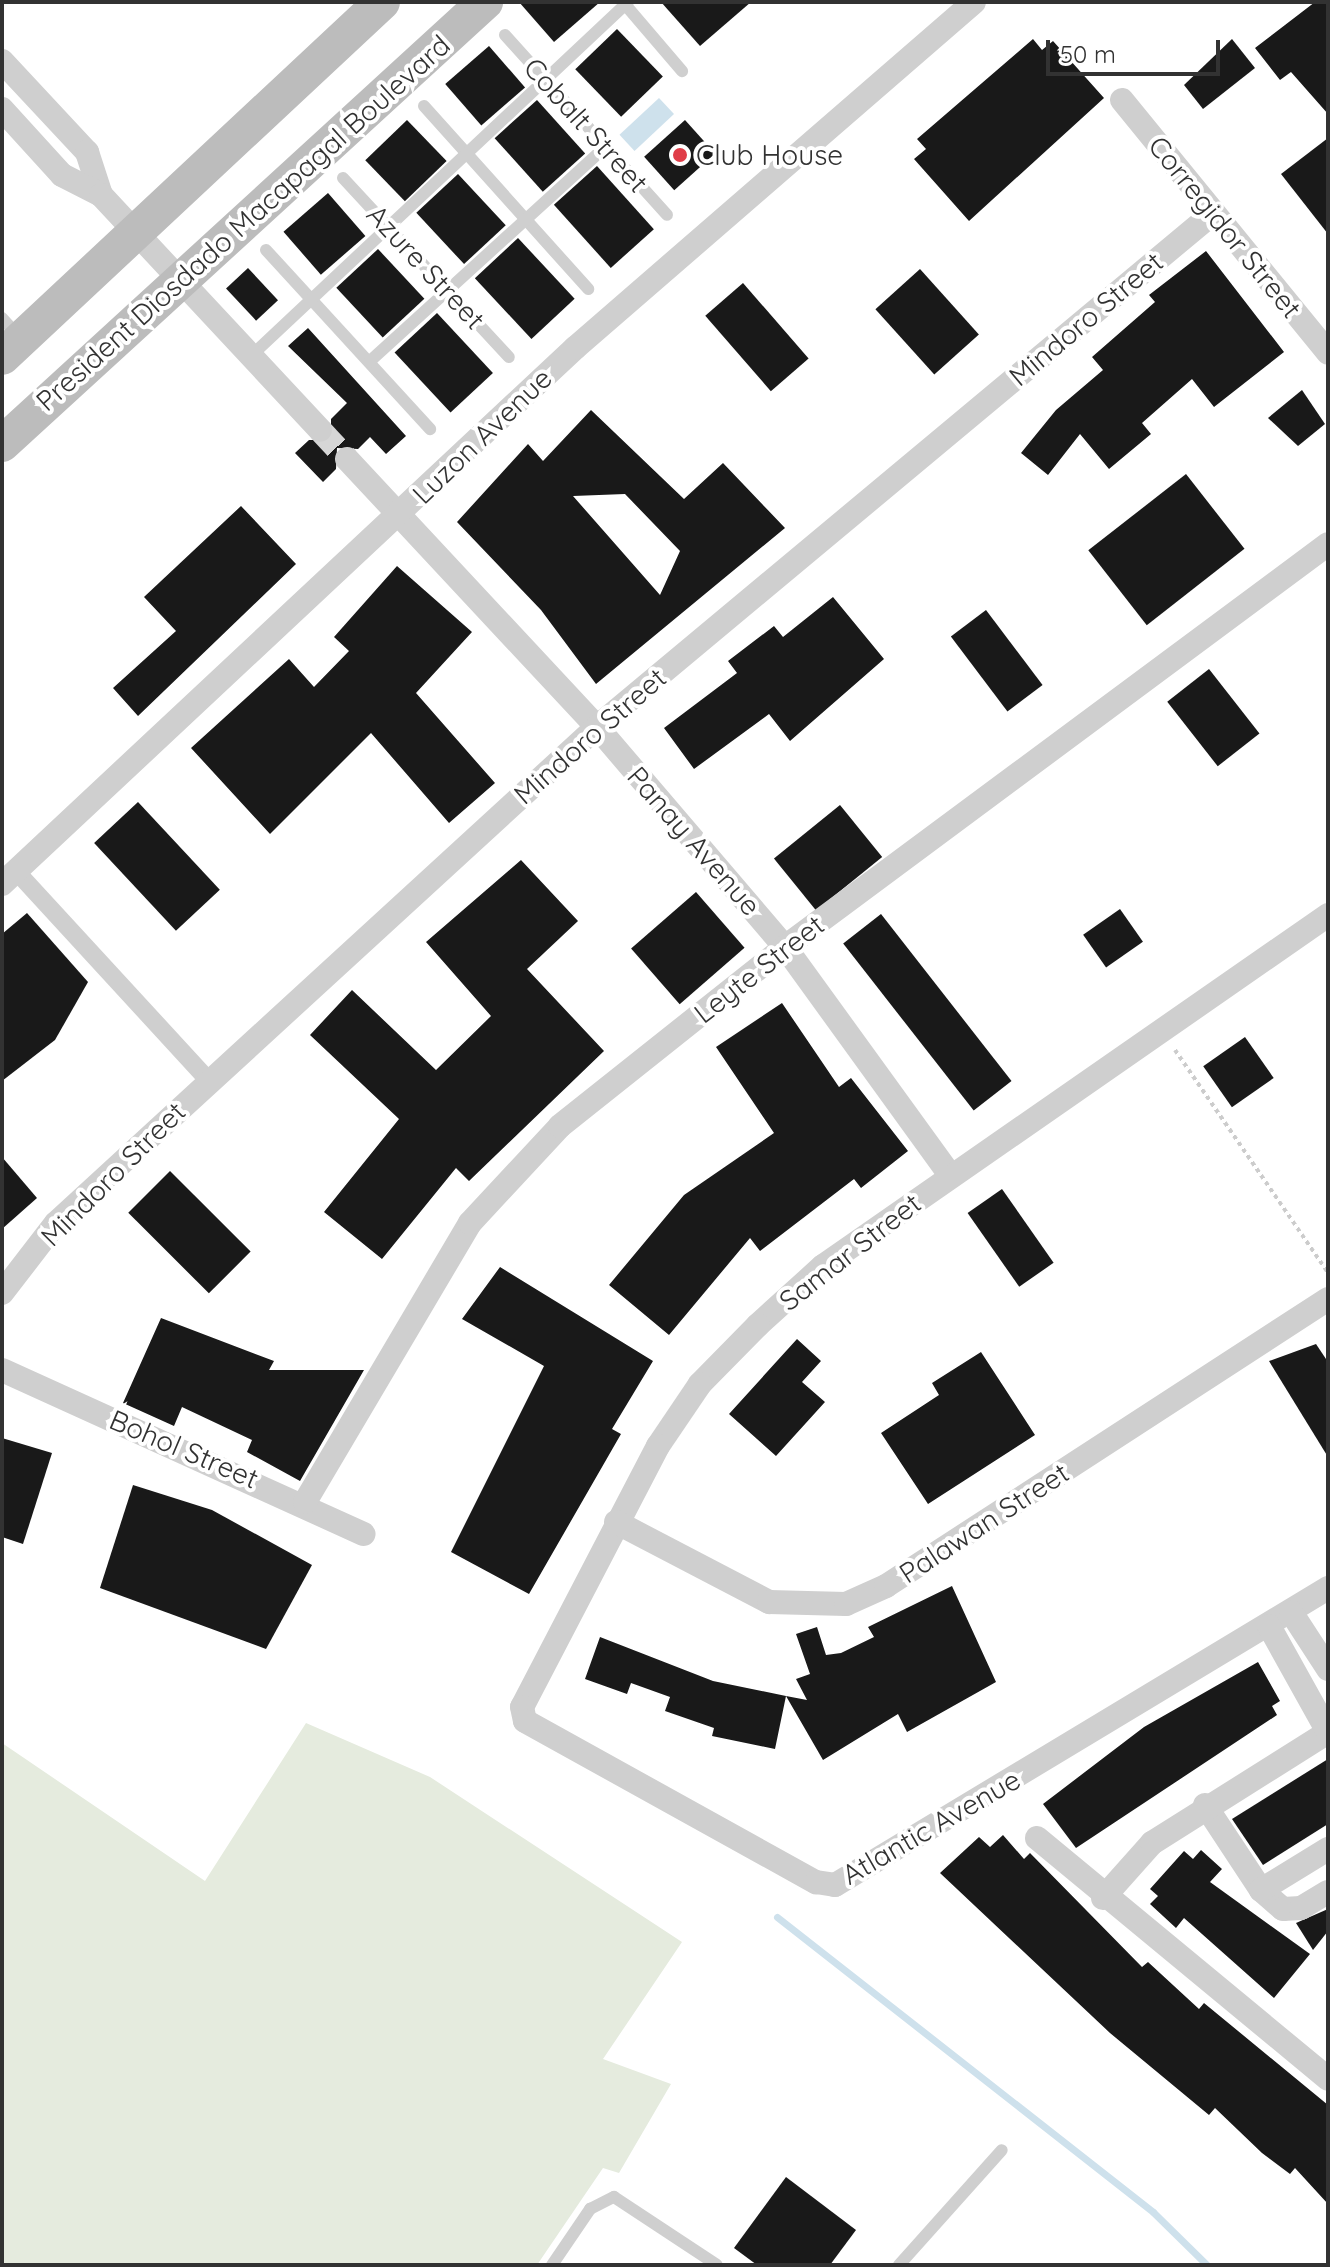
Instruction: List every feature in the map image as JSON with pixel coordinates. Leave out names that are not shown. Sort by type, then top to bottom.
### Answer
[{"type":"main road","points":[[8,338],[138,234],[382,2]]},
{"type":"main road","name":"President Diosdado Macapagal Boulevard","points":[[2,444],[485,2]]},
{"type":"street","name":"Luzon Avenue","points":[[9,877],[399,516],[575,348],[974,2]]},
{"type":"street","points":[[2,61],[87,152],[101,195]]},
{"type":"street","name":"Corregidor Street","points":[[1122,100],[1328,353]]},
{"type":"street","points":[[2,109],[62,175],[101,195],[320,430]]},
{"type":"street","name":"Mindoro Street","points":[[2,1293],[56,1223],[208,1080],[597,727],[1212,214]]},
{"type":"street","name":"Panay Avenue","points":[[347,459],[597,727],[785,947],[950,1175]]},
{"type":"street","name":"Leyte Street","points":[[305,1502],[470,1223],[560,1126],[785,947],[1328,544]]},
{"type":"street","points":[[9,877],[208,1080]]},
{"type":"street","name":"Samar Street","points":[[525,1721],[524,1695],[616,1522],[700,1384],[823,1266],[1160,1028],[1328,915]]},
{"type":"street","name":"Palawan Street","points":[[616,1522],[769,1602],[846,1604],[886,1586],[1328,1299]]},
{"type":"street","name":"Bohol Street","points":[[2,1370],[305,1502],[363,1534]]},
{"type":"street","name":"Atlantic Avenue","points":[[525,1721],[816,1882],[835,1885],[1328,1588]]},
{"type":"street","points":[[1291,1612],[1328,1669]]},
{"type":"street","points":[[1103,1898],[1152,1843],[1205,1805],[1328,1732],[1269,1626]]},
{"type":"street","points":[[1205,1805],[1261,1890],[1292,1911],[1328,1892]]},
{"type":"street","points":[[1037,1838],[1103,1898],[1328,2079]]},
{"type":"street","points":[[1261,1890],[1328,1849]]},
{"type":"lane","points":[[251,356],[386,225],[625,3],[682,71]]},
{"type":"lane","name":"Cobalt Street","points":[[505,35],[667,215]]},
{"type":"lane","points":[[424,106],[588,289]]},
{"type":"lane","points":[[369,362],[605,147]]},
{"type":"lane","name":"Azure Street","points":[[343,178],[509,357]]},
{"type":"lane","points":[[266,250],[430,429]]},
{"type":"lane","points":[[899,2265],[1002,2150]]},
{"type":"lane","points":[[552,2265],[590,2209],[614,2197],[717,2265]]},
{"type":"path","points":[[1160,1028],[1328,1273]]},
{"type":"shaded area","points":[[306,1723],[430,1777],[682,1942],[603,2059],[671,2084],[619,2173],[603,2168],[537,2265],[2,2265],[2,1743],[205,1881]]},
{"type":"water","points":[[659,98],[674,114],[635,151],[620,135]]},
{"type":"building","points":[[519,2],[600,2],[554,42]]},
{"type":"building","points":[[661,2],[751,2],[700,46]]},
{"type":"building","points":[[1315,2],[1328,2],[1328,114],[1291,72],[1280,80],[1255,48]]},
{"type":"building","points":[[617,29],[663,76],[621,117],[575,69]]},
{"type":"building","points":[[1033,39],[1042,50],[1053,41],[1104,98],[969,221],[914,159],[926,149],[917,139]]},
{"type":"building","points":[[1232,39],[1255,68],[1203,109],[1184,85]]},
{"type":"building","points":[[489,46],[525,88],[481,126],[445,84]]},
{"type":"building","points":[[537,100],[585,154],[543,192],[495,138]]},
{"type":"building","points":[[407,120],[447,161],[405,201],[365,160]]},
{"type":"building","name":"Club House","points":[[685,120],[715,153],[674,190],[644,157]]},
{"type":"building","points":[[1328,138],[1328,234],[1281,174]]},
{"type":"building","points":[[597,166],[654,229],[611,268],[554,205]]},
{"type":"building","points":[[458,174],[506,225],[464,264],[416,213]]},
{"type":"building","points":[[328,193],[365,236],[321,275],[283,232]]},
{"type":"building","points":[[518,238],[575,299],[531,339],[475,278]]},
{"type":"building","points":[[378,249],[424,299],[383,338],[336,288]]},
{"type":"building","points":[[1206,251],[1284,352],[1214,407],[1192,379],[1142,423],[1151,434],[1109,469],[1080,434],[1048,475],[1021,453],[1056,410],[1103,370],[1092,357],[1155,302],[1149,295]]},
{"type":"building","points":[[248,268],[278,300],[256,321],[226,288]]},
{"type":"building","points":[[920,269],[979,334],[934,375],[875,309]]},
{"type":"building","points":[[743,283],[809,358],[771,391],[705,316]]},
{"type":"building","points":[[437,313],[493,373],[451,413],[395,353]]},
{"type":"building","points":[[308,328],[406,436],[386,454],[370,437],[358,449],[337,448],[336,469],[323,482],[295,453],[309,440],[331,440],[331,419],[347,403],[288,346]]},
{"type":"building","points":[[1302,390],[1325,424],[1298,446],[1268,418]]},
{"type":"building","points":[[591,410],[684,499],[723,463],[785,528],[596,684],[541,610],[457,522],[528,444],[543,461]],"holes":[[[625,494],[680,551],[660,595],[573,496]]]},
{"type":"building","points":[[1186,474],[1244,549],[1147,625],[1088,550]]},
{"type":"building","points":[[241,506],[296,564],[138,716],[113,688],[176,631],[144,597]]},
{"type":"building","points":[[397,566],[472,632],[416,693],[495,783],[449,823],[371,733],[270,834],[191,748],[289,659],[314,687],[349,651],[334,637]]},
{"type":"building","points":[[833,597],[884,659],[790,741],[769,714],[694,769],[664,728],[737,673],[728,661],[774,626],[783,637]]},
{"type":"building","points":[[986,610],[1043,685],[1007,712],[951,636]]},
{"type":"building","points":[[1209,669],[1259,734],[1218,766],[1167,702]]},
{"type":"building","points":[[138,802],[220,890],[176,931],[94,843]]},
{"type":"building","points":[[840,805],[882,857],[816,911],[774,858]]},
{"type":"building","points":[[521,860],[578,921],[527,969],[604,1051],[469,1181],[456,1168],[382,1259],[324,1212],[399,1119],[310,1035],[352,990],[436,1070],[491,1016],[426,942]]},
{"type":"building","points":[[696,892],[745,948],[680,1004],[631,948]]},
{"type":"building","points":[[1120,909],[1143,942],[1106,968],[1083,935]]},
{"type":"building","points":[[27,913],[88,982],[55,1040],[2,1081],[2,934]]},
{"type":"building","points":[[881,914],[1012,1081],[974,1111],[843,944]]},
{"type":"building","points":[[782,1003],[839,1087],[851,1078],[908,1151],[861,1188],[854,1179],[760,1251],[750,1238],[669,1335],[609,1285],[684,1195],[774,1133],[716,1047]]},
{"type":"building","points":[[1245,1037],[1274,1078],[1232,1107],[1203,1066]]},
{"type":"building","points":[[2,1157],[37,1198],[2,1229]]},
{"type":"building","points":[[170,1171],[251,1252],[209,1293],[128,1213]]},
{"type":"building","points":[[1002,1189],[1054,1263],[1019,1287],[968,1213]]},
{"type":"building","points":[[500,1267],[653,1361],[612,1429],[621,1434],[529,1594],[451,1552],[544,1366],[462,1319]]},
{"type":"building","points":[[161,1318],[274,1361],[269,1370],[364,1370],[300,1481],[247,1452],[252,1440],[182,1407],[174,1426],[123,1403]]},
{"type":"building","points":[[797,1339],[821,1361],[802,1382],[825,1402],[776,1456],[729,1414]]},
{"type":"building","points":[[1316,1344],[1328,1362],[1328,1457],[1269,1361]]},
{"type":"building","points":[[981,1352],[1035,1435],[928,1504],[881,1433],[939,1395],[932,1383]]},
{"type":"building","points":[[2,1438],[52,1453],[23,1544],[2,1537]]},
{"type":"building","points":[[133,1485],[212,1510],[312,1565],[266,1649],[100,1588]]},
{"type":"building","points":[[952,1586],[996,1682],[907,1732],[898,1714],[823,1760],[786,1696],[807,1700],[796,1679],[810,1674],[796,1634],[817,1627],[826,1655],[841,1653],[874,1637],[868,1627]]},
{"type":"building","points":[[600,1637],[713,1681],[786,1696],[775,1749],[712,1736],[714,1728],[665,1711],[670,1697],[631,1683],[627,1694],[585,1679]]},
{"type":"building","points":[[1258,1662],[1280,1701],[1272,1706],[1277,1715],[1076,1848],[1043,1804],[1144,1727]]},
{"type":"building","points":[[1328,1759],[1328,1824],[1263,1865],[1232,1819]]},
{"type":"building","points":[[1003,1835],[1024,1859],[1030,1853],[1142,1967],[1148,1962],[1199,2009],[1204,2003],[1328,2105],[1328,2204],[1295,2168],[1290,2174],[1262,2153],[1215,2108],[1209,2115],[1110,2033],[940,1873],[979,1837],[990,1847]]},
{"type":"building","points":[[1201,1850],[1222,1869],[1210,1882],[1310,1954],[1274,1998],[1184,1918],[1176,1928],[1150,1904],[1158,1896],[1150,1889],[1184,1851],[1193,1859]]},
{"type":"building","points":[[1328,1909],[1328,1931],[1313,1950],[1296,1923]]},
{"type":"building","points":[[786,2177],[856,2230],[830,2265],[757,2265],[734,2248]]},
{"type":"waterway","points":[[777,1917],[1153,2212],[1207,2265]]},
{"type":"tunnel","points":[[320,430],[347,459]]},
{"type":"place","name":"Club House","points":[[680,155]]}]
